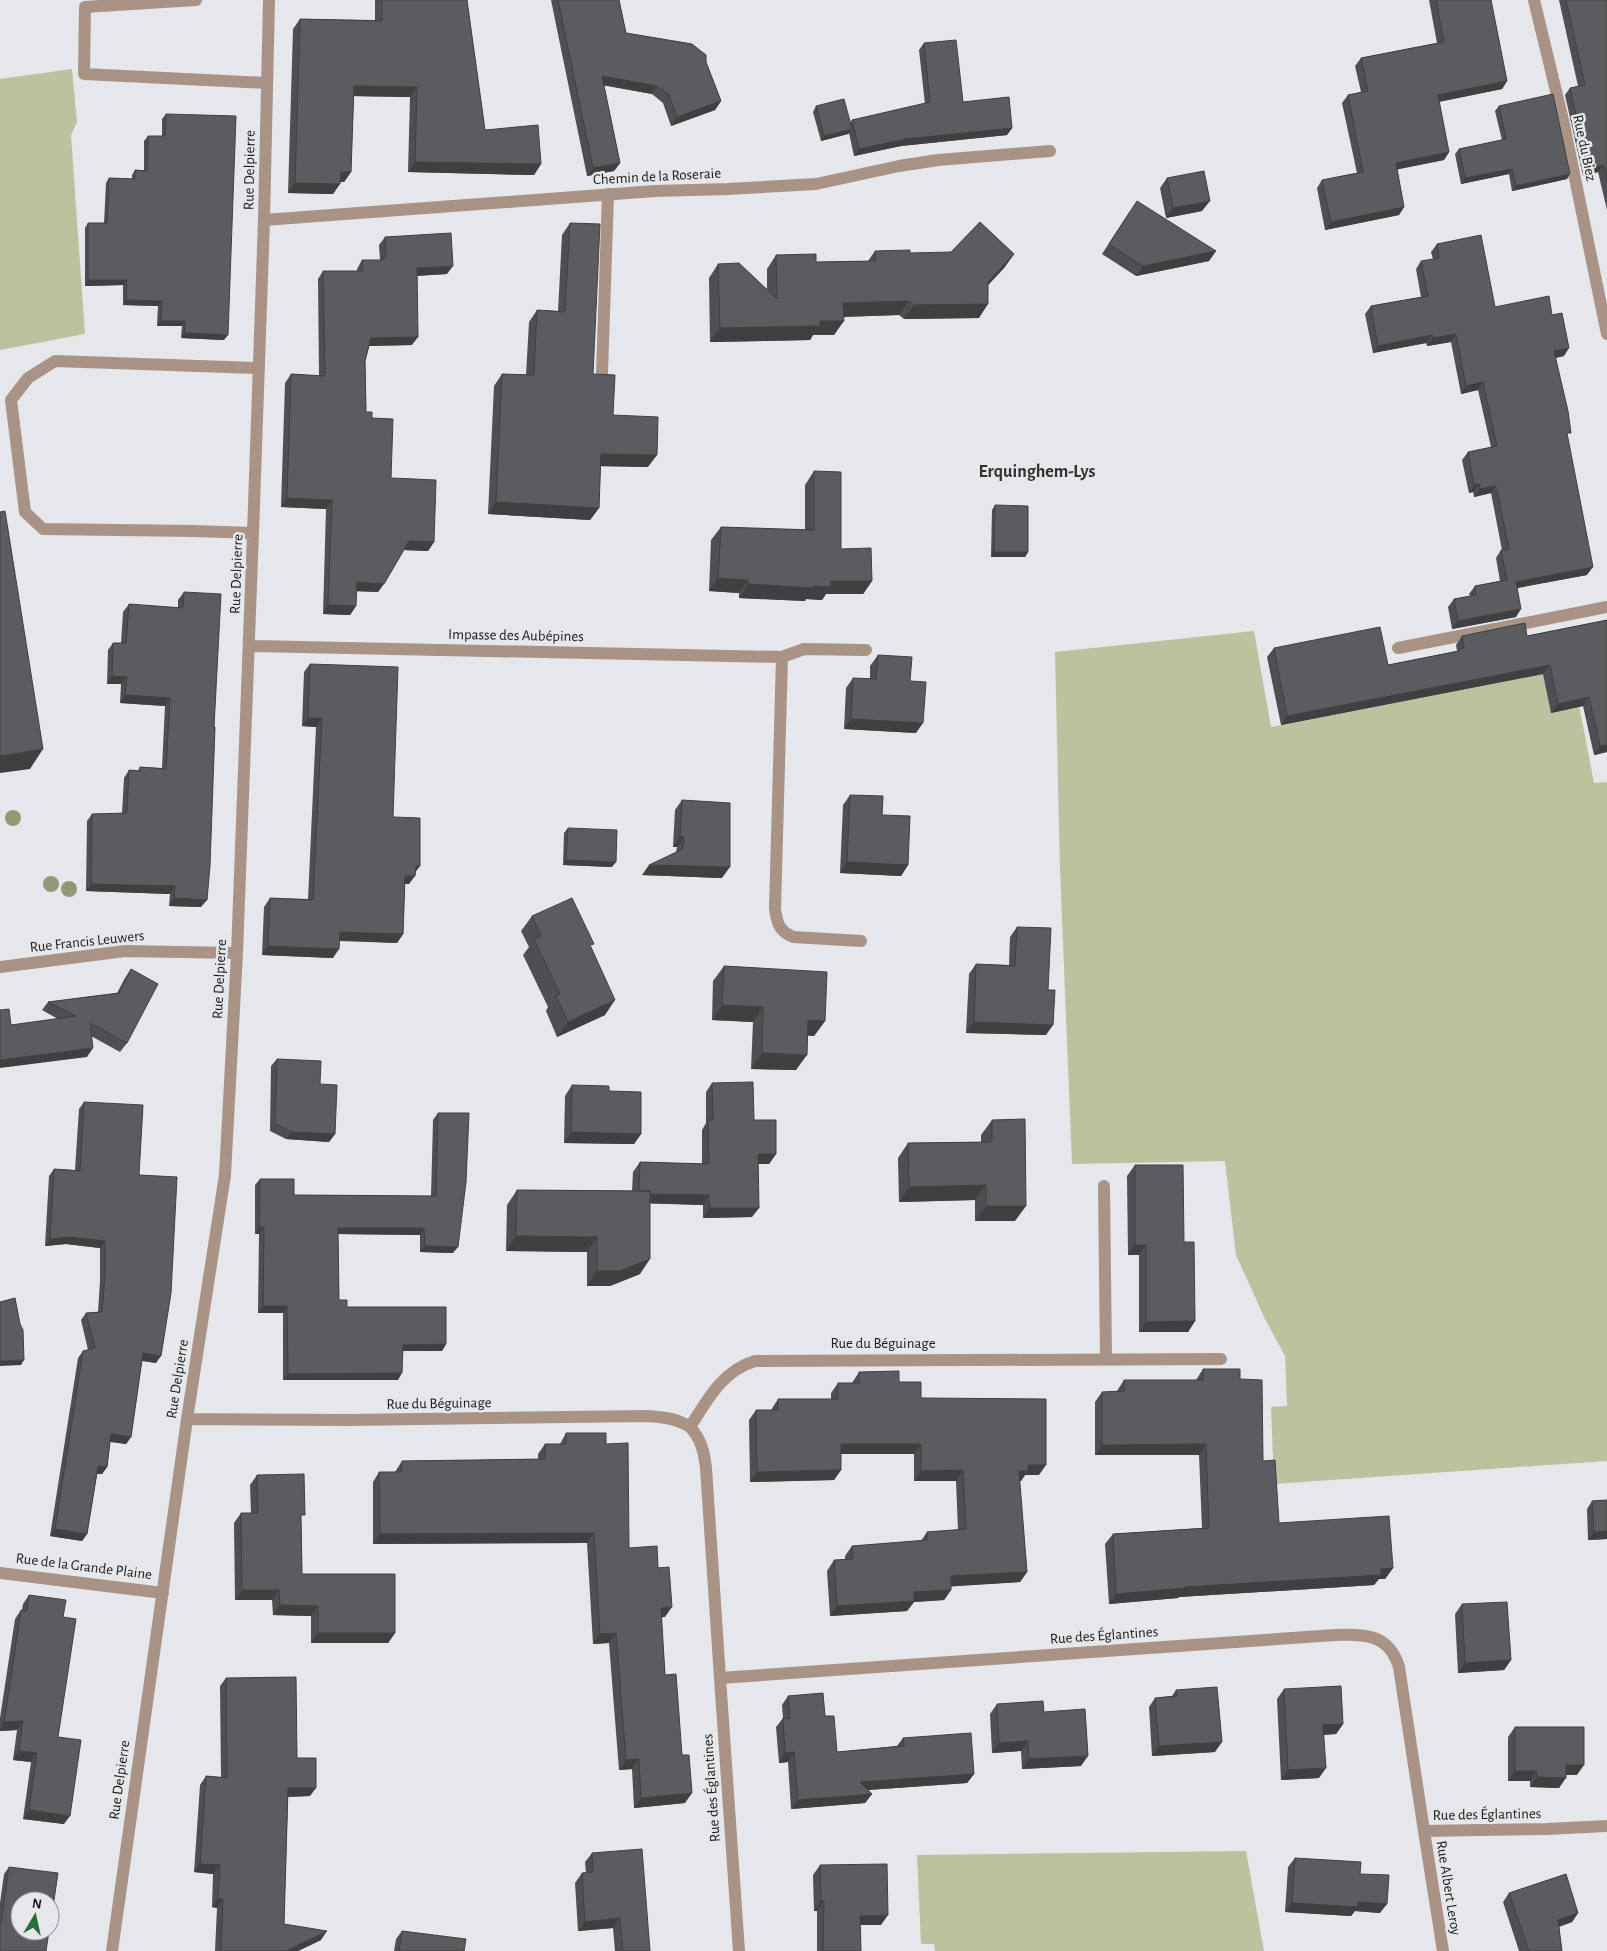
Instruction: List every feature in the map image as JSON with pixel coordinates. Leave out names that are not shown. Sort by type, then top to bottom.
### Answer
[{"type":"street","points":[[196,0],[85,7],[84,74],[267,83]]},
{"type":"street","name":"Rue Delpierre","points":[[112,1951],[187,1419],[225,1175],[237,953],[254,534],[269,0]]},
{"type":"street","name":"Rue du Biez","points":[[1534,0],[1563,120],[1607,334]]},
{"type":"street","name":"Chemin de la Roseraie","points":[[264,220],[608,194],[816,184],[899,166],[938,160],[1050,150]]},
{"type":"street","points":[[602,372],[608,194]]},
{"type":"street","points":[[254,534],[194,531],[43,529],[25,512],[11,400],[28,378],[55,361],[259,368]]},
{"type":"street","points":[[1398,648],[1607,607]]},
{"type":"street","name":"Impasse des Aubépines","points":[[249,646],[782,656],[804,649],[866,650]]},
{"type":"street","points":[[782,656],[775,908],[779,927],[785,934],[798,938],[861,942]]},
{"type":"street","name":"Rue Francis Leuwers","points":[[0,966],[124,951],[237,953]]},
{"type":"street","points":[[1104,1186],[1106,1359]]},
{"type":"street","name":"Rue du Béguinage","points":[[187,1419],[349,1420],[646,1416],[669,1418],[690,1426],[719,1384],[732,1370],[743,1364],[755,1361],[1221,1359]]},
{"type":"street","points":[[690,1426],[699,1436],[706,1468],[720,1678]]},
{"type":"street","name":"Rue de la Grande Plaine","points":[[0,1573],[163,1592]]},
{"type":"street","name":"Rue des Églantines","points":[[739,1951],[720,1678],[1335,1635],[1368,1636],[1388,1646],[1396,1656],[1424,1831],[1607,1826]]},
{"type":"street","name":"Rue Albert Leroy","points":[[1424,1831],[1443,1951]]},
{"type":"green space","points":[[72,69],[77,122],[71,135],[85,334],[0,350],[0,79]]},
{"type":"green space","points":[[1254,631],[1271,727],[1572,668],[1594,783],[1607,782],[1607,1461],[1274,1484],[1271,1407],[1287,1406],[1285,1356],[1265,1319],[1236,1255],[1225,1161],[1072,1164],[1060,869],[1055,652]]},
{"type":"green space","points":[[1246,1851],[1264,1951],[935,1951],[934,1944],[921,1944],[917,1855]]},
{"type":"building","points":[[382,0],[467,0],[485,130],[538,125],[541,164],[415,162],[417,87],[354,86],[351,172],[341,172],[340,184],[295,183],[300,19],[382,21]]},
{"type":"building","points":[[558,0],[619,0],[626,33],[692,44],[706,55],[706,62],[721,101],[677,117],[669,95],[657,86],[602,76],[620,163],[593,168]]},
{"type":"building","points":[[1436,0],[1491,0],[1507,81],[1438,95],[1449,152],[1396,163],[1404,207],[1331,222],[1322,180],[1363,172],[1348,95],[1368,91],[1361,58],[1444,42]]},
{"type":"building","points":[[1566,0],[1607,0],[1607,180],[1604,165],[1588,168],[1570,88],[1585,85]]},
{"type":"building","points":[[956,40],[963,102],[1009,97],[1012,128],[906,139],[859,149],[852,120],[930,102],[924,43]]},
{"type":"building","points":[[1553,94],[1570,174],[1516,186],[1512,169],[1465,178],[1459,149],[1506,139],[1499,106]]},
{"type":"building","points":[[844,99],[852,129],[824,136],[816,106]]},
{"type":"building","points":[[166,114],[236,116],[228,335],[185,333],[185,321],[161,321],[162,301],[126,300],[127,280],[88,280],[88,223],[107,223],[109,178],[135,179],[135,170],[147,171],[148,136],[165,136]]},
{"type":"building","points":[[1204,171],[1210,201],[1173,208],[1167,178]]},
{"type":"building","points":[[1137,201],[1216,251],[1143,266],[1109,244]]},
{"type":"building","points":[[980,222],[1014,254],[988,282],[988,304],[914,305],[909,301],[843,303],[844,321],[820,321],[820,326],[720,328],[718,264],[739,263],[777,299],[776,255],[816,254],[816,262],[876,261],[875,251],[910,250],[910,253],[951,252]]},
{"type":"building","points":[[570,223],[600,224],[593,374],[615,375],[613,415],[658,417],[657,455],[601,454],[599,508],[496,502],[502,374],[534,375],[537,310],[565,312]]},
{"type":"building","points":[[451,233],[453,266],[417,268],[418,337],[371,338],[365,361],[366,412],[372,412],[372,418],[393,419],[391,478],[436,480],[434,542],[409,541],[384,584],[357,582],[356,606],[328,605],[332,500],[287,498],[291,374],[325,376],[323,271],[363,271],[362,260],[383,260],[383,257],[386,257],[385,237]]},
{"type":"building","points":[[1481,235],[1495,307],[1549,296],[1552,315],[1562,313],[1569,348],[1554,351],[1568,411],[1571,433],[1567,433],[1593,567],[1516,582],[1521,609],[1458,621],[1454,599],[1476,595],[1475,586],[1507,580],[1501,550],[1509,549],[1496,486],[1480,489],[1479,484],[1474,485],[1468,452],[1497,446],[1483,382],[1466,386],[1456,334],[1433,338],[1432,335],[1378,346],[1371,306],[1428,296],[1421,261],[1439,258],[1437,244]]},
{"type":"building","points":[[814,471],[841,472],[841,549],[871,548],[872,581],[831,581],[831,587],[814,586],[814,588],[748,584],[748,580],[718,578],[721,527],[814,530]]},
{"type":"building","points":[[995,505],[1028,506],[1028,552],[994,552]]},
{"type":"building","points":[[5,511],[43,749],[0,756],[0,512]]},
{"type":"building","points":[[184,592],[221,594],[207,900],[174,898],[175,886],[91,884],[92,814],[127,813],[129,770],[140,771],[140,767],[166,769],[170,698],[125,695],[127,677],[112,676],[113,643],[126,643],[129,604],[183,608]]},
{"type":"building","points":[[1607,620],[1607,745],[1600,746],[1589,697],[1558,704],[1550,665],[1287,716],[1274,648],[1380,627],[1388,665],[1459,651],[1459,649],[1464,648],[1462,636],[1525,623],[1527,636]]},
{"type":"building","points":[[878,655],[912,657],[910,681],[926,682],[923,723],[851,719],[853,678],[876,679]]},
{"type":"building","points":[[310,664],[398,667],[393,817],[420,818],[420,866],[416,866],[415,876],[405,876],[403,934],[340,932],[339,949],[268,946],[270,898],[313,900],[322,718],[308,718]]},
{"type":"building","points":[[850,795],[883,796],[882,815],[910,816],[908,865],[847,862]]},
{"type":"building","points":[[682,800],[730,803],[730,867],[649,865],[683,849],[684,837],[680,837]]},
{"type":"building","points":[[568,828],[617,830],[616,862],[566,860]]},
{"type":"building","points":[[572,898],[594,944],[590,945],[615,1000],[568,1022],[556,996],[560,994],[534,939],[541,936],[532,916]]},
{"type":"building","points":[[1017,927],[1051,928],[1048,990],[1055,990],[1053,1025],[974,1022],[976,964],[1015,966]]},
{"type":"building","points":[[724,966],[827,972],[825,1021],[808,1020],[807,1055],[762,1053],[763,1007],[722,1005]]},
{"type":"building","points":[[131,969],[158,984],[127,1043],[90,1023],[93,1048],[0,1060],[0,1010],[9,1009],[11,1025],[76,1016],[48,1002],[119,993]]},
{"type":"building","points":[[277,1059],[321,1061],[320,1084],[337,1085],[335,1134],[291,1132],[275,1123]]},
{"type":"building","points":[[753,1082],[754,1120],[776,1120],[776,1154],[758,1154],[759,1208],[710,1208],[709,1195],[650,1194],[650,1191],[639,1191],[640,1162],[709,1164],[708,1120],[713,1120],[712,1083]]},
{"type":"building","points":[[572,1085],[609,1086],[609,1091],[641,1092],[641,1134],[571,1132]]},
{"type":"building","points":[[84,1102],[143,1105],[139,1175],[177,1177],[171,1293],[161,1356],[143,1353],[131,1437],[111,1434],[107,1467],[98,1466],[87,1534],[55,1529],[83,1351],[95,1348],[86,1313],[102,1312],[105,1241],[71,1237],[50,1239],[54,1169],[80,1171]]},
{"type":"building","points":[[438,1113],[469,1113],[466,1182],[458,1247],[425,1246],[424,1228],[338,1228],[339,1300],[347,1300],[347,1307],[446,1307],[446,1344],[403,1345],[402,1373],[288,1374],[287,1306],[263,1306],[264,1227],[259,1227],[260,1179],[294,1179],[294,1195],[436,1196]]},
{"type":"building","points":[[1025,1119],[1026,1206],[986,1206],[986,1185],[909,1187],[908,1143],[992,1142],[992,1120]]},
{"type":"building","points":[[1135,1165],[1183,1165],[1184,1242],[1194,1242],[1195,1321],[1146,1322],[1146,1245],[1135,1245]]},
{"type":"building","points":[[517,1190],[650,1191],[650,1259],[620,1271],[597,1271],[597,1237],[516,1236]]},
{"type":"building","points":[[15,1298],[23,1330],[24,1360],[0,1361],[0,1302]]},
{"type":"building","points":[[1203,1369],[1240,1369],[1240,1379],[1262,1380],[1263,1461],[1275,1460],[1279,1523],[1389,1516],[1393,1568],[1381,1569],[1381,1575],[1185,1587],[1116,1594],[1113,1534],[1209,1528],[1206,1444],[1102,1445],[1102,1392],[1124,1391],[1124,1380],[1203,1380]]},
{"type":"building","points":[[899,1371],[899,1382],[921,1382],[921,1398],[1046,1399],[1046,1465],[1028,1465],[1028,1471],[1019,1471],[1027,1572],[951,1576],[951,1590],[914,1592],[914,1601],[837,1606],[834,1560],[853,1559],[852,1546],[927,1540],[927,1532],[966,1529],[963,1470],[921,1471],[921,1444],[841,1444],[841,1470],[757,1472],[756,1410],[778,1410],[778,1399],[838,1399],[838,1383],[859,1383],[859,1372]]},
{"type":"building","points":[[566,1433],[606,1433],[606,1444],[628,1443],[629,1548],[657,1546],[658,1568],[669,1567],[672,1607],[661,1608],[665,1675],[676,1674],[682,1755],[689,1755],[692,1793],[641,1798],[639,1759],[626,1760],[616,1633],[600,1634],[594,1533],[380,1534],[379,1472],[401,1472],[402,1461],[545,1459],[545,1444],[566,1444]]},
{"type":"building","points":[[304,1474],[305,1515],[301,1515],[302,1574],[395,1574],[395,1633],[318,1633],[318,1606],[280,1605],[279,1590],[242,1590],[241,1513],[258,1513],[257,1475]]},
{"type":"building","points":[[1607,1500],[1607,1531],[1594,1532],[1592,1501]]},
{"type":"building","points":[[29,1595],[66,1600],[63,1617],[76,1619],[58,1737],[81,1740],[70,1816],[29,1810],[37,1753],[19,1751],[23,1721],[4,1722],[21,1610],[27,1611]]},
{"type":"building","points":[[1507,1602],[1511,1660],[1465,1663],[1462,1604]]},
{"type":"building","points":[[296,1677],[297,1758],[316,1758],[316,1788],[288,1788],[284,1924],[327,1931],[286,1951],[220,1951],[223,1899],[218,1899],[220,1865],[200,1864],[206,1776],[227,1778],[226,1678]]},
{"type":"building","points":[[1341,1686],[1343,1724],[1323,1725],[1326,1768],[1288,1770],[1284,1689]]},
{"type":"building","points":[[1217,1687],[1222,1742],[1159,1746],[1155,1698],[1177,1696],[1176,1690]]},
{"type":"building","points":[[823,1693],[825,1716],[834,1716],[837,1752],[904,1746],[903,1738],[971,1733],[974,1774],[860,1782],[872,1794],[798,1800],[794,1752],[785,1753],[783,1718],[790,1719],[788,1696]]},
{"type":"building","points":[[1043,1701],[1044,1712],[1085,1709],[1088,1756],[1029,1759],[1028,1741],[999,1743],[997,1704]]},
{"type":"building","points":[[1515,1727],[1584,1727],[1584,1765],[1566,1765],[1566,1778],[1537,1777],[1537,1771],[1515,1771]]},
{"type":"building","points":[[642,1849],[650,1951],[623,1951],[620,1918],[585,1922],[582,1873],[593,1872],[592,1853]]},
{"type":"building","points":[[1295,1858],[1361,1862],[1360,1874],[1389,1875],[1387,1904],[1358,1902],[1358,1907],[1292,1903]]},
{"type":"building","points":[[887,1864],[888,1915],[860,1916],[861,1951],[823,1951],[824,1901],[821,1901],[820,1865]]},
{"type":"building","points":[[9,1867],[58,1873],[55,1891],[10,1891],[10,1941],[48,1941],[46,1951],[0,1951],[1,1923]]},
{"type":"building","points":[[1566,1874],[1578,1913],[1558,1920],[1562,1951],[1529,1951],[1509,1893]]},
{"type":"building","points":[[402,1931],[466,1939],[464,1951],[399,1951]]},
{"type":"district","name":"Erquinghem-Lys","points":[[1037,471]]}]
